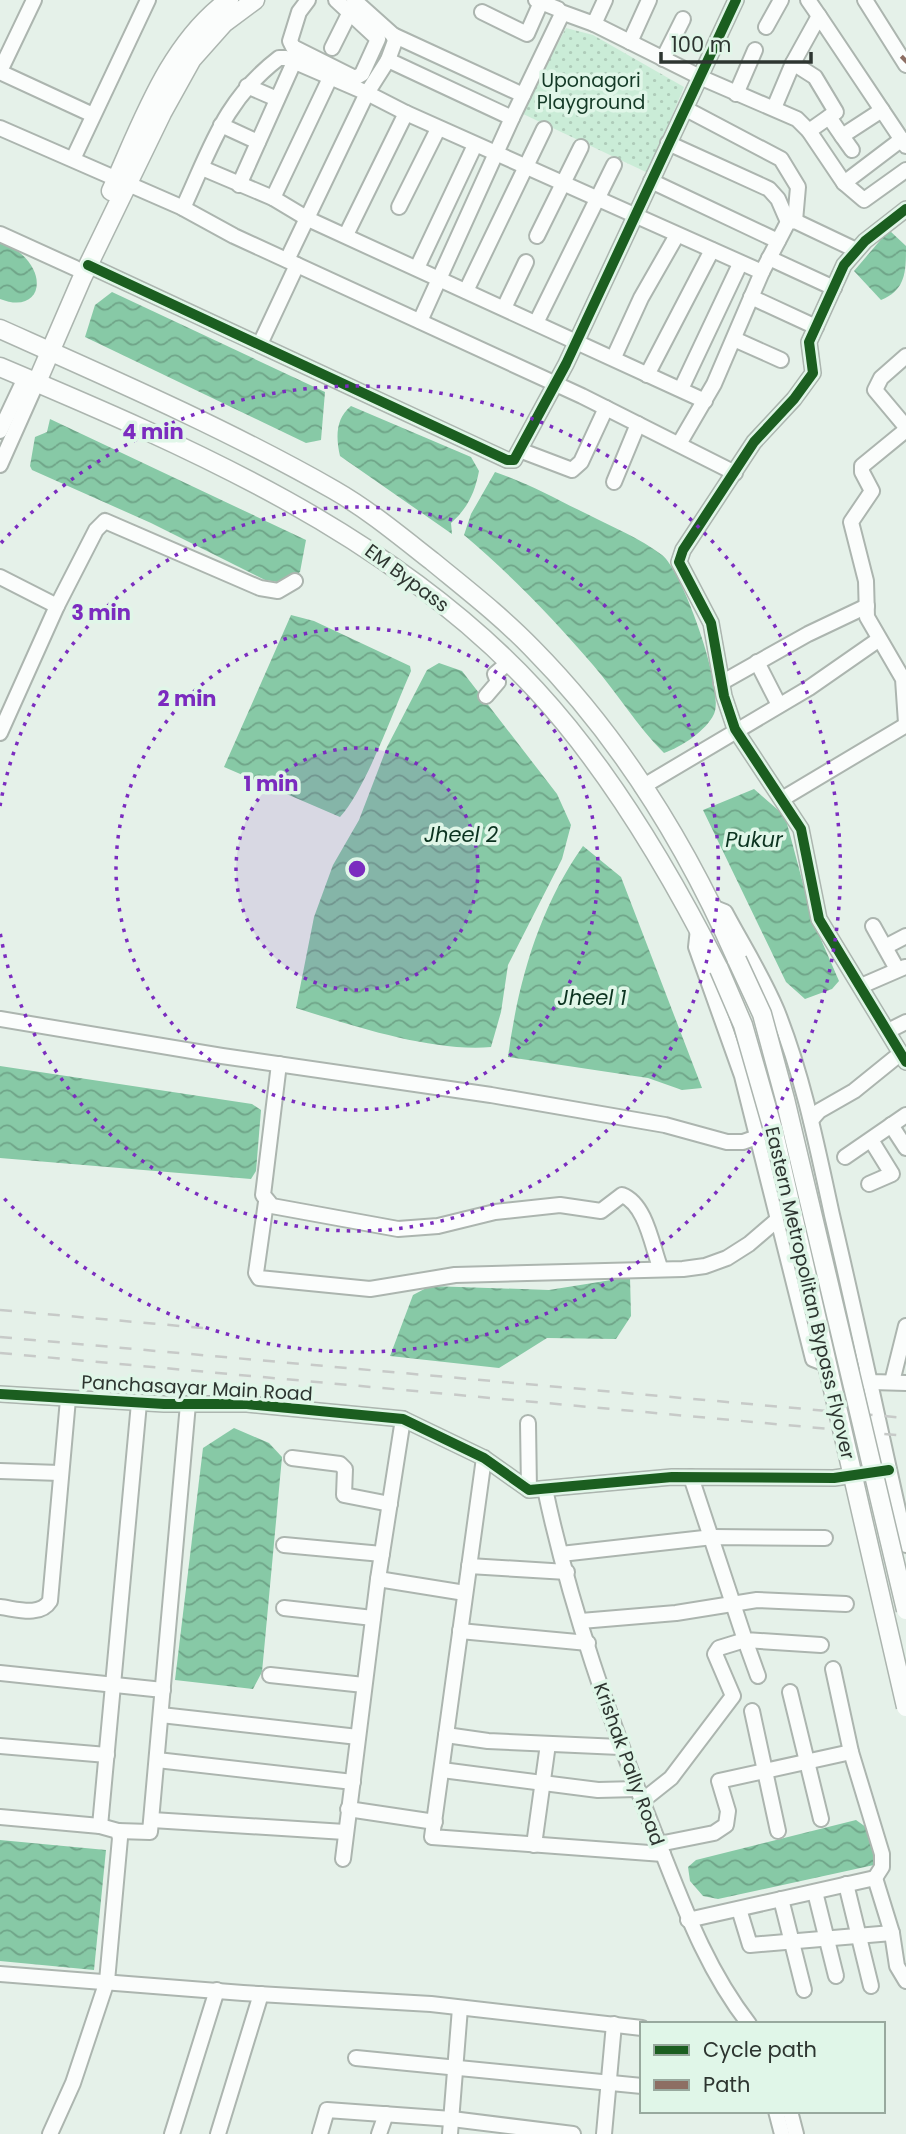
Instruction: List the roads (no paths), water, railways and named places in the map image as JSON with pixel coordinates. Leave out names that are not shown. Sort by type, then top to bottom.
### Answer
[{"type":"main road","points":[[31,380],[175,60],[204,21],[229,0]]},
{"type":"main road","points":[[122,182],[192,59],[224,23],[255,0]]},
{"type":"main road","name":"Eastern Metropolitan Bypass Flyover","points":[[0,329],[234,438],[334,490],[392,529],[533,649],[586,710],[642,787],[673,834],[715,908],[762,1014],[785,1099],[906,1610]]},
{"type":"main road","name":"EM Bypass","points":[[0,367],[234,474],[337,528],[415,582],[509,662],[542,697],[596,763],[633,817],[698,929]]},
{"type":"main road","name":"Eastern Metropolitan Bypass Flyover","points":[[698,929],[719,969],[743,1026],[774,1133],[906,1707]]},
{"type":"street","points":[[34,0],[0,71],[93,115]]},
{"type":"street","points":[[73,159],[148,0]]},
{"type":"street","points":[[308,0],[299,12],[290,41],[293,47],[355,78],[362,74],[378,38],[353,5]]},
{"type":"street","points":[[336,0],[353,5],[393,35],[523,95]]},
{"type":"street","points":[[594,24],[606,0]]},
{"type":"street","points":[[630,42],[649,0]]},
{"type":"street","points":[[0,234],[260,344],[507,460],[514,460],[522,451],[556,385],[634,213],[702,78],[736,0]]},
{"type":"street","points":[[766,27],[780,0]]},
{"type":"street","points":[[808,0],[904,143],[844,183]]},
{"type":"street","points":[[865,0],[905,61]]},
{"type":"street","points":[[482,12],[527,34],[539,1],[594,24],[736,94],[797,119],[809,131],[844,183],[864,200],[906,170]]},
{"type":"street","points":[[332,48],[353,5]]},
{"type":"street","points":[[420,321],[442,279],[561,12]]},
{"type":"street","points":[[774,108],[793,63],[819,16]]},
{"type":"street","points":[[663,59],[683,19]]},
{"type":"street","points":[[260,344],[308,219],[367,93],[388,60],[395,41],[393,35]]},
{"type":"street","points":[[736,94],[755,50]]},
{"type":"street","points":[[183,208],[229,108],[247,86],[279,58],[294,61],[367,93],[438,129],[598,197],[762,272]]},
{"type":"street","points":[[388,60],[512,118]]},
{"type":"street","points":[[239,185],[294,61]]},
{"type":"street","points":[[793,63],[815,77],[836,112],[809,131]]},
{"type":"street","points":[[273,198],[330,78]]},
{"type":"street","points":[[247,86],[277,99]]},
{"type":"street","points":[[678,444],[705,401],[762,272],[791,222],[798,187],[781,159],[686,109]]},
{"type":"street","points":[[842,136],[882,110]]},
{"type":"street","points":[[346,235],[406,113]]},
{"type":"street","points":[[829,117],[852,150]]},
{"type":"street","points":[[221,125],[258,142]]},
{"type":"street","points":[[0,128],[183,208],[234,236],[606,408],[735,474]]},
{"type":"street","points":[[399,207],[438,129]]},
{"type":"street","points":[[466,291],[544,129]]},
{"type":"street","points":[[668,143],[769,189],[791,222],[856,250]]},
{"type":"street","points":[[417,268],[475,145]]},
{"type":"street","points":[[537,236],[581,146]]},
{"type":"street","points":[[536,323],[614,164]]},
{"type":"street","points":[[202,168],[273,198],[308,219],[705,401]]},
{"type":"street","points":[[651,181],[778,241]]},
{"type":"street","points":[[811,1120],[903,1057],[819,919],[801,829],[735,729],[721,682],[711,623],[679,562],[679,556],[754,442],[794,399],[813,373],[809,342],[844,265],[856,250],[906,209]]},
{"type":"street","points":[[614,357],[641,298],[677,235]]},
{"type":"street","points":[[647,375],[712,250]]},
{"type":"street","points":[[769,258],[834,288]]},
{"type":"street","points":[[504,308],[526,262]]},
{"type":"street","points":[[681,389],[740,264]]},
{"type":"street","points":[[751,297],[816,327]]},
{"type":"street","points":[[734,339],[781,360]]},
{"type":"street","points":[[782,799],[906,724],[904,678],[870,627],[866,580],[851,522],[872,491],[862,472],[862,466],[906,428],[875,390],[881,378],[906,356]]},
{"type":"street","points":[[0,431],[31,380]]},
{"type":"street","points":[[0,466],[31,380]]},
{"type":"street","points":[[522,451],[572,470],[581,462],[606,408]]},
{"type":"street","points":[[614,482],[638,424]]},
{"type":"street","points":[[0,733],[57,606],[96,530],[105,521],[260,588],[278,591],[295,581]]},
{"type":"street","points":[[0,577],[57,606]]},
{"type":"street","points":[[721,682],[867,606]]},
{"type":"street","points":[[642,787],[779,705],[878,640]]},
{"type":"street","points":[[486,696],[499,682],[495,674],[509,662]]},
{"type":"street","points":[[757,662],[779,705]]},
{"type":"street","points":[[715,908],[725,912],[776,1010],[811,1120],[872,1382],[906,1545]]},
{"type":"street","points":[[861,986],[902,968],[873,926]]},
{"type":"street","points":[[698,929],[696,947],[738,1064],[813,1359],[872,1382],[899,1382],[906,1326]]},
{"type":"street","points":[[885,947],[906,936]]},
{"type":"street","points":[[0,1018],[582,1110],[665,1125],[727,1142],[743,1142],[757,1137]]},
{"type":"street","points":[[888,1031],[906,1022]]},
{"type":"street","points":[[279,1064],[263,1195],[266,1202],[256,1273],[265,1281],[370,1289],[456,1275],[577,1274],[705,1266],[727,1258],[749,1244],[777,1220]]},
{"type":"street","points":[[845,1157],[906,1115]]},
{"type":"street","points":[[891,1125],[906,1148]]},
{"type":"street","points":[[869,1184],[892,1174],[871,1140]]},
{"type":"street","points":[[266,1202],[299,1212],[398,1228],[438,1226],[495,1212],[560,1205],[601,1211],[622,1195],[628,1197],[642,1217],[660,1267]]},
{"type":"street","name":"Panchasayar Main Road","points":[[0,1394],[139,1403],[247,1404],[403,1419],[484,1458],[529,1490]]},
{"type":"street","points":[[0,1607],[38,1611],[45,1608],[50,1601],[68,1399]]},
{"type":"street","points":[[100,1826],[139,1403]]},
{"type":"street","points":[[0,1817],[100,1826],[144,1834],[150,1832],[188,1404]]},
{"type":"street","points":[[343,1859],[378,1579],[403,1419]]},
{"type":"street","points":[[528,1423],[529,1490],[618,1480],[691,1477],[834,1478],[889,1470]]},
{"type":"street","points":[[292,1458],[340,1464],[345,1469],[344,1495],[390,1504]]},
{"type":"street","points":[[484,1458],[432,1837],[661,1849],[721,1829],[728,1820],[728,1811],[719,1781],[851,1752]]},
{"type":"street","points":[[0,1471],[60,1473]]},
{"type":"street","points":[[691,1477],[758,1676]]},
{"type":"street","name":"Krishak Pally Road","points":[[545,1489],[561,1554],[620,1747],[688,1920],[727,1995],[747,2022]]},
{"type":"street","points":[[561,1554],[713,1536],[825,1538]]},
{"type":"street","points":[[284,1545],[382,1555]]},
{"type":"street","points":[[469,1566],[567,1572]]},
{"type":"street","points":[[378,1579],[465,1593]]},
{"type":"street","points":[[582,1621],[676,1613],[757,1600],[846,1604]]},
{"type":"street","points":[[284,1608],[373,1618]]},
{"type":"street","points":[[460,1631],[588,1643]]},
{"type":"street","points":[[442,1770],[639,1795],[671,1778],[733,1696],[715,1654],[719,1648],[745,1640],[821,1646]]},
{"type":"street","points":[[833,1669],[851,1752],[883,1862],[875,1878],[892,1933],[897,1966],[906,1981]]},
{"type":"street","points":[[0,1673],[163,1689]]},
{"type":"street","points":[[270,1675],[364,1685]]},
{"type":"street","points":[[790,1692],[821,1819]]},
{"type":"street","points":[[752,1711],[778,1830]]},
{"type":"street","points":[[161,1714],[358,1737]]},
{"type":"street","points":[[446,1735],[488,1741],[620,1747]]},
{"type":"street","points":[[534,1844],[548,1744]]},
{"type":"street","points":[[0,1746],[107,1755]]},
{"type":"street","points":[[157,1760],[353,1782]]},
{"type":"street","points":[[348,1809],[435,1822]]},
{"type":"street","points":[[152,1820],[345,1832]]},
{"type":"street","points":[[50,2134],[73,2083],[107,1981],[120,1838],[118,1831]]},
{"type":"street","points":[[688,1920],[875,1878]]},
{"type":"street","points":[[846,1884],[871,1986]]},
{"type":"street","points":[[815,1892],[836,1976]]},
{"type":"street","points":[[780,1899],[804,1990]]},
{"type":"street","points":[[739,1909],[750,1945],[892,1933]]},
{"type":"street","points":[[0,1974],[460,2008],[640,2028]]},
{"type":"street","points":[[172,2134],[217,1990]]},
{"type":"street","points":[[218,2134],[261,1994]]},
{"type":"street","points":[[451,2127],[460,2008]]},
{"type":"street","points":[[604,2134],[614,2024]]},
{"type":"street","points":[[356,2058],[640,2086]]},
{"type":"street","points":[[320,2134],[327,2110],[386,2114],[451,2127],[573,2134]]},
{"type":"street","points":[[777,2113],[782,2134]]},
{"type":"street","points":[[791,2113],[796,2134]]},
{"type":"street","points":[[379,2134],[386,2114]]},
{"type":"water","points":[[889,230],[906,246],[906,264],[900,285],[881,300],[854,271]]},
{"type":"water","points":[[0,241],[29,262],[35,274],[37,285],[34,294],[26,301],[15,303],[0,299]]},
{"type":"water","points":[[112,292],[325,392],[321,440],[306,443],[85,337],[95,305]]},
{"type":"water","points":[[351,406],[471,457],[479,471],[473,493],[451,523],[452,534],[340,456],[339,423]]},
{"type":"water","points":[[50,419],[306,540],[300,572],[283,583],[265,580],[151,523],[32,470],[30,466],[35,437],[47,432]]},
{"type":"water","points":[[495,472],[530,486],[635,538],[662,555],[671,565],[700,632],[716,701],[714,714],[692,738],[664,753],[563,631],[515,581],[464,535],[471,514]]},
{"type":"water","points":[[291,615],[314,621],[410,666],[411,671],[379,748],[360,788],[340,817],[224,767]]},
{"type":"water","name":"Jheel 2","points":[[439,663],[462,671],[557,794],[571,825],[562,859],[508,965],[501,1012],[491,1047],[443,1046],[418,1042],[367,1030],[296,1008],[314,917],[333,865],[359,820],[387,747],[427,670]]},
{"type":"water","name":"Pukur","points":[[754,789],[785,816],[813,921],[839,981],[832,989],[805,999],[786,982],[703,810]]},
{"type":"water","name":"Jheel 1","points":[[583,846],[621,877],[702,1088],[682,1090],[648,1078],[508,1057],[518,1001],[533,947],[554,895]]},
{"type":"water","points":[[0,1066],[252,1104],[261,1110],[256,1171],[251,1179],[0,1158]]},
{"type":"water","points":[[630,1277],[631,1316],[616,1339],[547,1338],[499,1368],[390,1356],[413,1295],[430,1286],[549,1290]]},
{"type":"water","points":[[234,1428],[269,1443],[282,1457],[262,1672],[253,1689],[175,1680],[203,1448]]},
{"type":"water","points":[[856,1820],[870,1830],[876,1855],[874,1865],[718,1899],[703,1896],[690,1881],[688,1867],[696,1860]]},
{"type":"water","points":[[0,1840],[106,1850],[94,1970],[0,1961]]},
{"type":"railway","points":[[0,1310],[203,1328]]},
{"type":"railway","points":[[0,1337],[906,1418]]},
{"type":"railway","points":[[0,1353],[906,1436]]},
{"type":"park label","name":"Uponagori Playground","points":[[591,91]]}]
